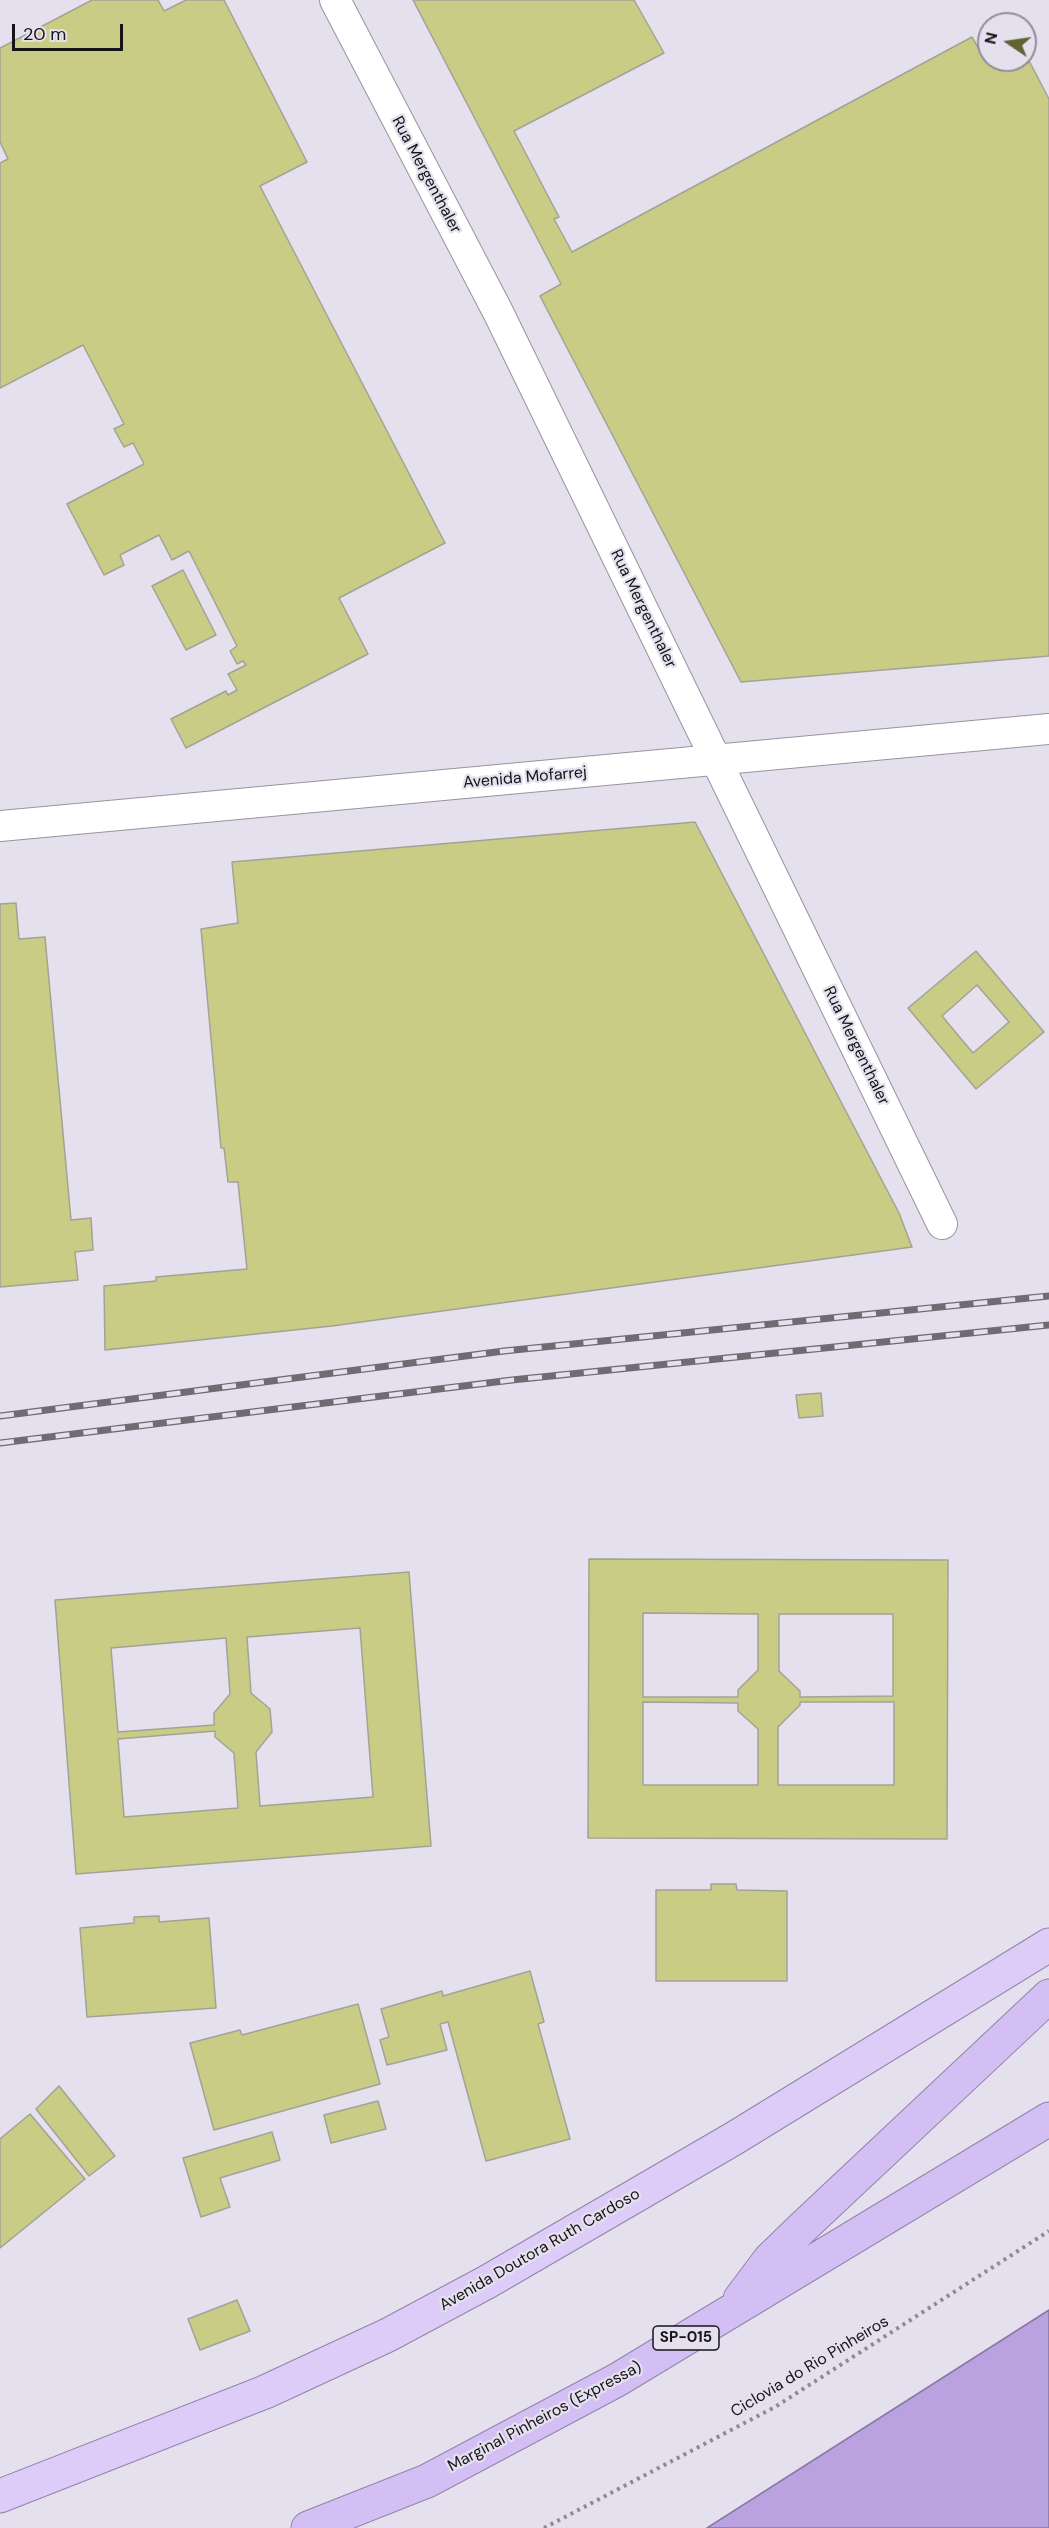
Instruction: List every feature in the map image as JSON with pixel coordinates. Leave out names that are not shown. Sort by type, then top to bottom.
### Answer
[{"type":"highway","name":"Avenida Doutora Ruth Cardoso","points":[[0,2496],[266,2391],[388,2335],[487,2282],[733,2139],[1049,1945]]},
{"type":"highway","points":[[733,2310],[770,2259],[1049,1996]]},
{"type":"highway","name":"Marginal Pinheiros (Expressa)","points":[[308,2528],[427,2481],[617,2380],[1049,2119]]},
{"type":"street","name":"Rua Mergenthaler","points":[[335,0],[498,312],[942,1224]]},
{"type":"street","name":"Avenida Mofarrej","points":[[0,826],[1049,729]]},
{"type":"path","name":"Ciclovia do Rio Pinheiros","points":[[544,2528],[775,2407],[1049,2231]]},
{"type":"shaded area","points":[[1049,2310],[1049,2528],[707,2528]]},
{"type":"building","points":[[92,0],[158,0],[164,11],[186,0],[224,0],[307,162],[260,186],[445,543],[339,598],[368,654],[186,748],[171,719],[226,691],[228,695],[237,690],[228,674],[246,665],[243,661],[237,664],[230,651],[237,646],[189,551],[172,560],[159,535],[120,555],[124,565],[104,575],[67,504],[144,464],[133,443],[124,447],[114,429],[124,424],[83,345],[0,388],[0,163],[8,159],[0,142],[0,48]]},
{"type":"building","points":[[413,0],[634,0],[664,53],[514,131],[559,217],[554,219],[572,252],[972,37],[977,46],[977,72],[1035,72],[1049,99],[1049,656],[741,682],[540,296],[561,284]]},
{"type":"building","points":[[183,570],[216,635],[186,650],[152,586]]},
{"type":"building","points":[[695,822],[899,1213],[912,1247],[332,1326],[105,1350],[104,1286],[156,1281],[156,1277],[247,1269],[238,1182],[228,1182],[224,1148],[221,1148],[201,929],[238,923],[232,862]]},
{"type":"building","points":[[16,903],[19,939],[45,937],[71,1220],[91,1218],[93,1250],[75,1252],[78,1280],[0,1287],[0,904]]},
{"type":"building","points":[[976,951],[1044,1032],[976,1089],[908,1008]]},
{"type":"building","points":[[977,985],[1009,1022],[973,1053],[942,1016]]},
{"type":"building","points":[[821,1393],[823,1416],[799,1418],[796,1395]]},
{"type":"building","points":[[589,1559],[948,1560],[947,1839],[588,1838]],"holes":[[[643,1613],[758,1614],[758,1670],[738,1690],[738,1697],[643,1697]],[[779,1614],[893,1614],[893,1696],[800,1697],[800,1691],[779,1671]],[[643,1702],[738,1703],[738,1711],[758,1729],[758,1785],[643,1785]],[[800,1702],[894,1702],[894,1785],[778,1785],[778,1727],[800,1705]]]},
{"type":"building","points":[[409,1572],[431,1846],[76,1874],[55,1600]],"holes":[[[360,1628],[373,1797],[260,1806],[256,1752],[272,1732],[270,1709],[251,1693],[247,1637]],[[226,1638],[230,1694],[214,1713],[214,1725],[118,1732],[111,1648]],[[215,1731],[215,1737],[234,1753],[238,1808],[124,1817],[118,1739]]]},
{"type":"building","points":[[711,1884],[736,1884],[737,1890],[787,1891],[787,1981],[656,1981],[656,1890],[711,1890]]},
{"type":"building","points":[[159,1916],[159,1922],[209,1918],[216,2008],[87,2017],[80,1928],[134,1923],[134,1917]]},
{"type":"building","points":[[530,1971],[544,2022],[538,2024],[570,2139],[486,2161],[448,2022],[440,2024],[447,2050],[387,2065],[380,2040],[389,2037],[381,2009],[442,1991],[443,1996]]},
{"type":"building","points":[[358,2004],[380,2084],[214,2130],[190,2043],[240,2030],[242,2035]]},
{"type":"building","points":[[59,2086],[115,2156],[89,2176],[36,2109]]},
{"type":"building","points":[[378,2101],[386,2129],[331,2143],[324,2115]]},
{"type":"building","points":[[30,2114],[85,2179],[0,2248],[0,2139]]},
{"type":"building","points":[[272,2132],[280,2160],[220,2178],[230,2207],[201,2217],[183,2158]]},
{"type":"building","points":[[237,2300],[250,2331],[200,2350],[188,2319]]},
{"type":"railway","points":[[0,1416],[504,1351],[1049,1296]]},
{"type":"railway","points":[[0,1443],[512,1380],[1049,1325]]}]
